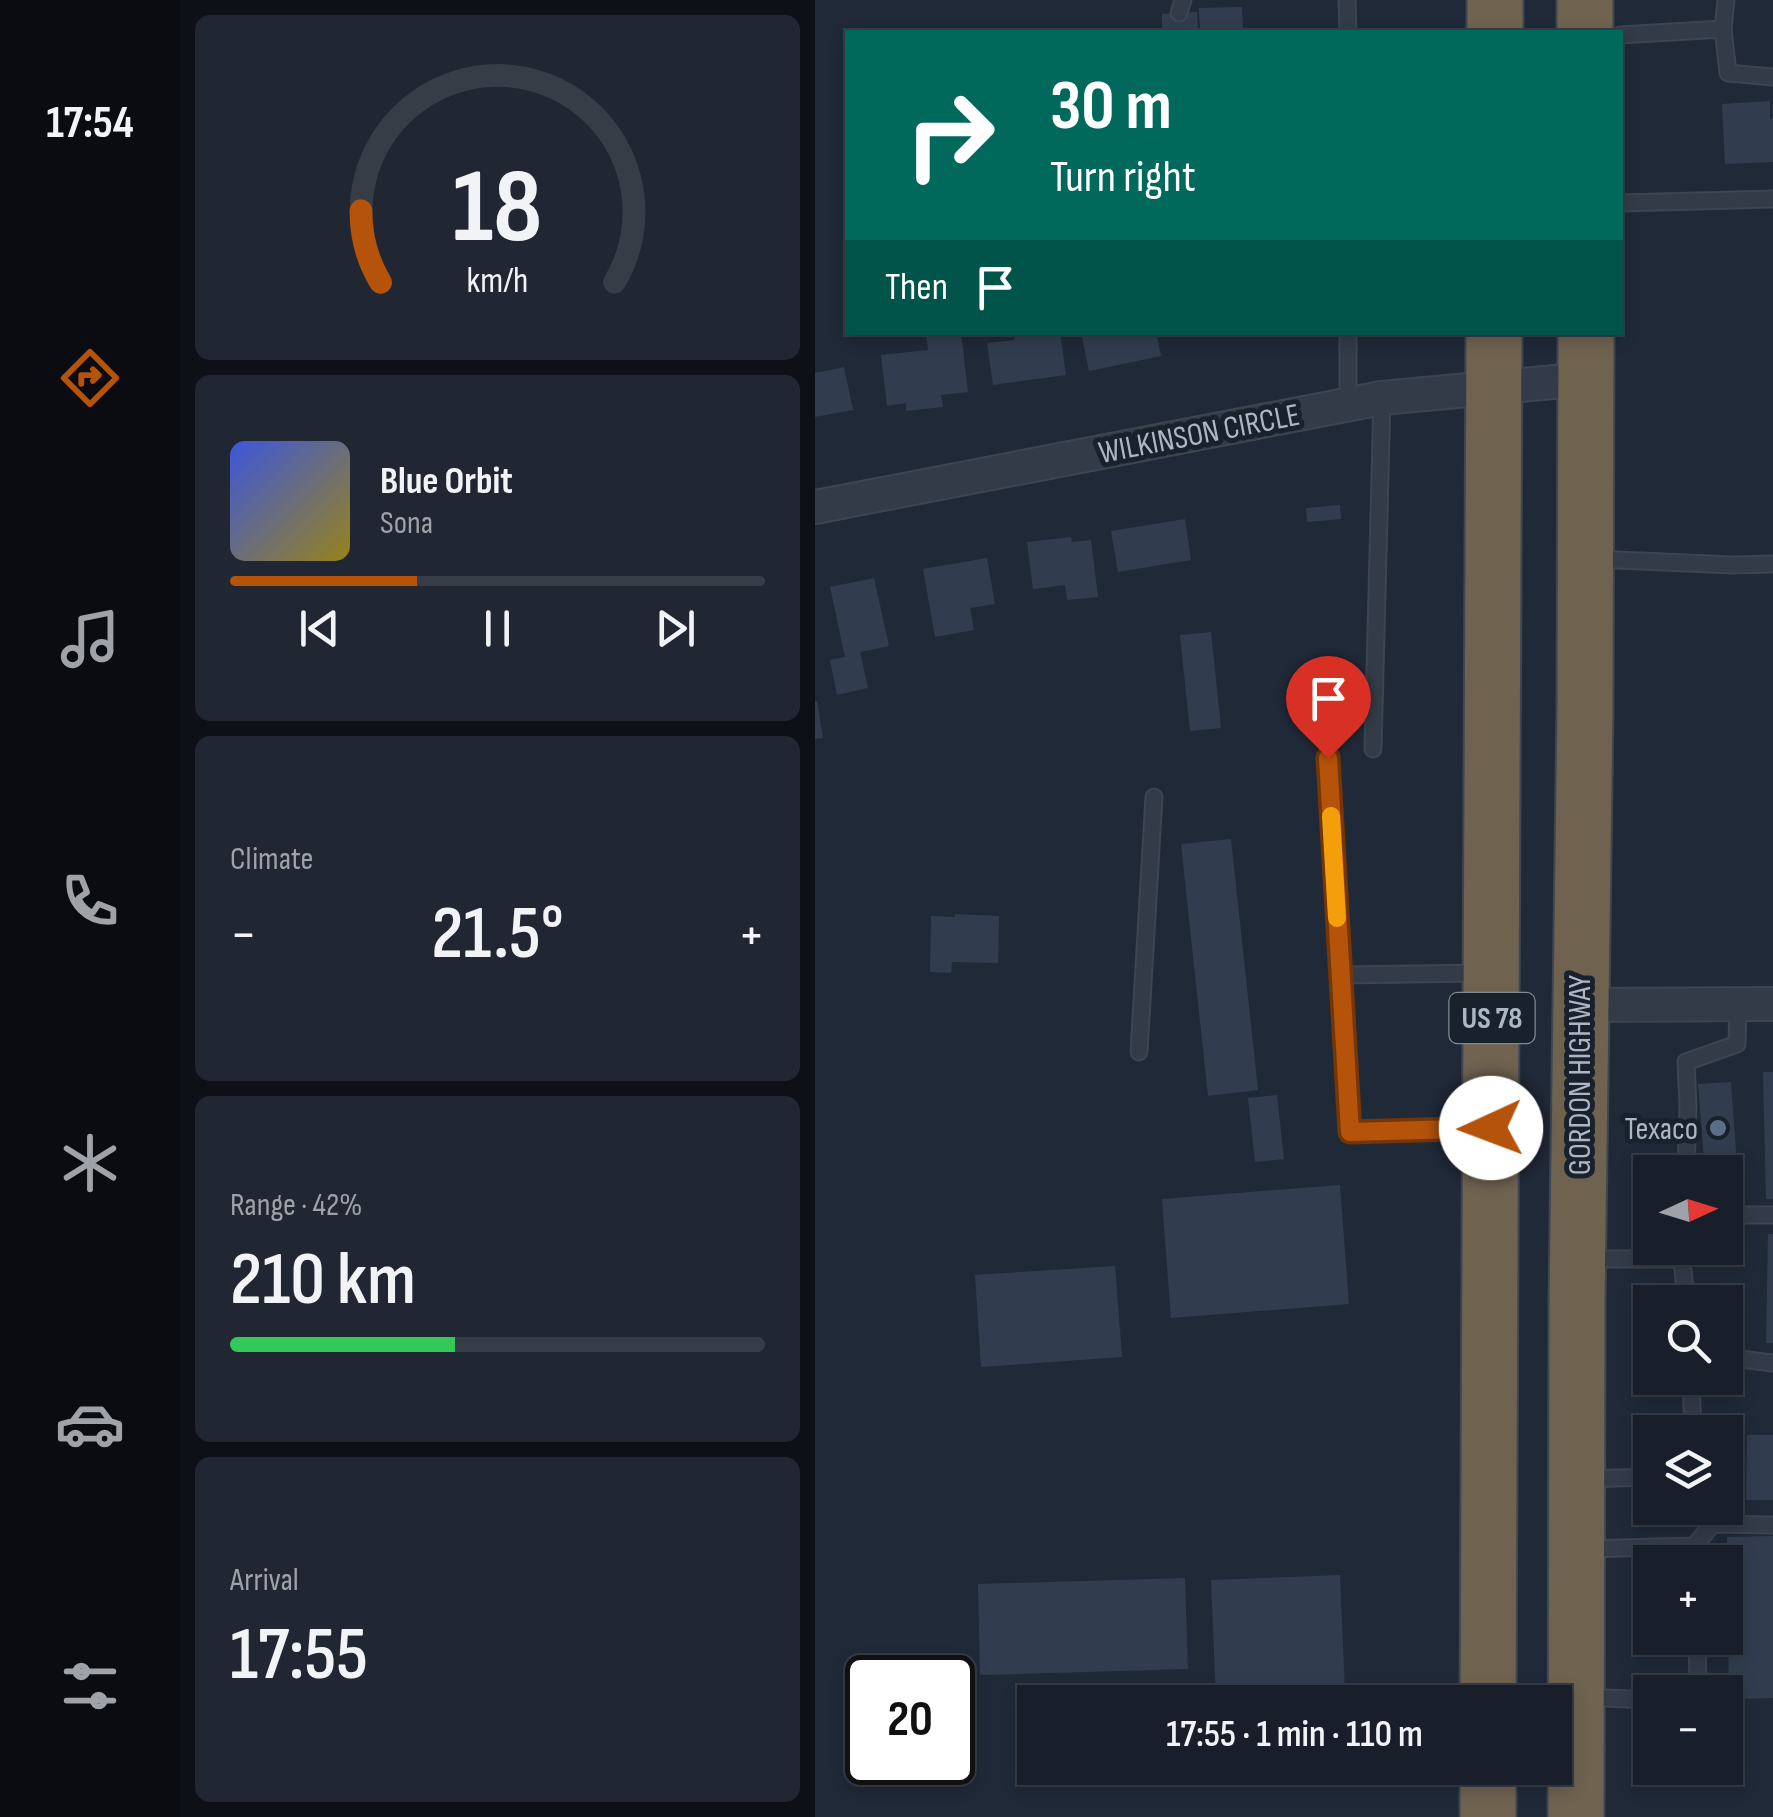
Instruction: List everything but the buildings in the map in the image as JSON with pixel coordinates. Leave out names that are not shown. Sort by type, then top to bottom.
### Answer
[{"type":"highway","points":[[1495,0],[1495,30]]},
{"type":"highway","points":[[1585,0],[1585,30]]},
{"type":"highway","name":"US 78","points":[[1488,1685],[1494,335]]},
{"type":"highway","name":"GORDON HIGHWAY","points":[[1576,1817],[1586,356]]},
{"type":"highway","points":[[1488,1785],[1488,1817]]},
{"type":"street","name":"WILKINSON CIRCLE","points":[[815,507],[1382,398],[1493,388],[1586,356]]},
{"type":"street","points":[[1579,1006],[1773,1004]]},
{"type":"lane","points":[[1347,0],[1348,30]]},
{"type":"lane","points":[[1726,0],[1723,29],[1728,73],[1773,76]]},
{"type":"lane","points":[[1623,35],[1723,29]]},
{"type":"lane","points":[[1623,204],[1773,198]]},
{"type":"lane","points":[[1348,335],[1348,405]]},
{"type":"lane","points":[[1373,749],[1382,398]]},
{"type":"lane","points":[[1585,559],[1773,564]]},
{"type":"lane","points":[[1328,758],[1350,1132],[1491,1128]]},
{"type":"lane","points":[[1139,1052],[1154,797]]},
{"type":"lane","points":[[1341,976],[1492,973]]},
{"type":"lane","points":[[1686,1155],[1686,1062],[1737,1044],[1738,1004]]},
{"type":"lane","points":[[1743,1215],[1773,1215]]},
{"type":"lane","points":[[1578,1258],[1633,1256]]},
{"type":"lane","points":[[1743,1359],[1773,1362]]},
{"type":"lane","points":[[1577,1479],[1633,1478]]},
{"type":"lane","points":[[1700,1545],[1713,1524],[1773,1525]]},
{"type":"lane","points":[[1577,1550],[1633,1552]]},
{"type":"lane","points":[[1577,1696],[1633,1699]]},
{"type":"slow traffic","points":[[1331,816],[1337,918]]},
{"type":"place","name":"Texaco","points":[[1718,1128]]},
{"type":"route","points":[[1328,758],[1350,1132],[1491,1128]]}]
